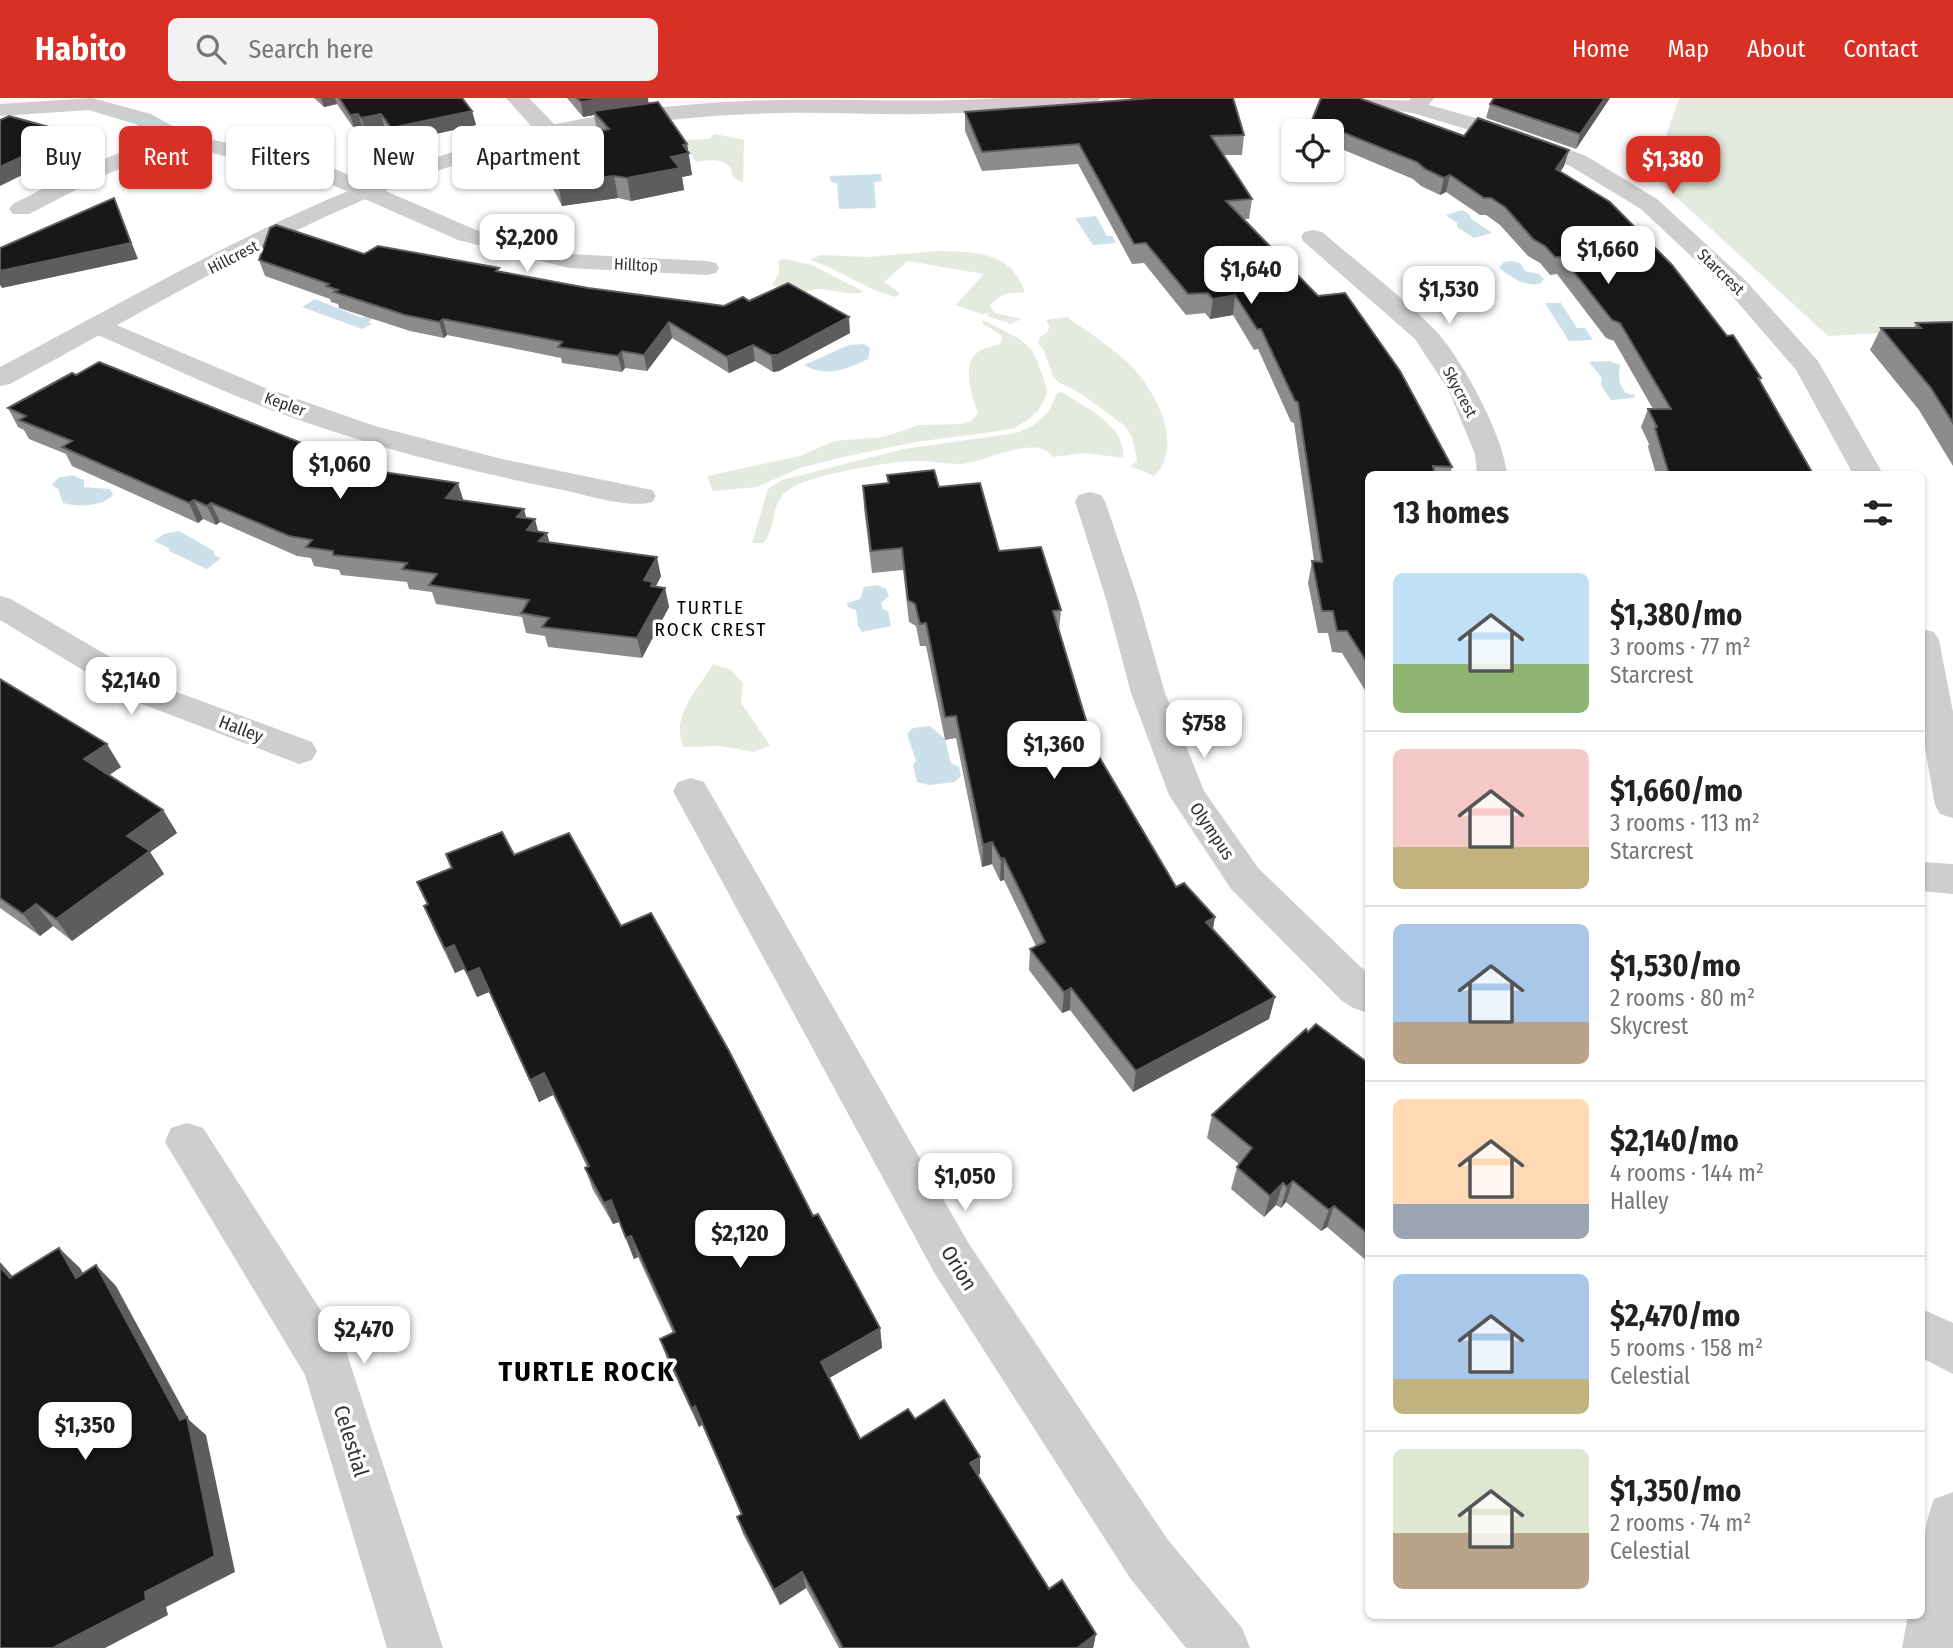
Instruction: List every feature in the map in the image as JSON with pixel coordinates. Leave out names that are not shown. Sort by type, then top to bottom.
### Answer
[{"type":"street","points":[[516,98],[543,126]]},
{"type":"street","points":[[762,102],[924,108],[1090,98]]},
{"type":"street","name":"Starcrest","points":[[1348,98],[1419,103],[1578,161],[1649,204],[1736,285],[1808,367],[1866,471]]},
{"type":"street","name":"Hillcrest","points":[[585,126],[762,102]]},
{"type":"street","name":"Hilltop","points":[[0,110],[89,104],[143,119],[156,126]]},
{"type":"street","name":"Hilltop","points":[[212,146],[327,174],[467,235],[569,261],[707,268]]},
{"type":"street","points":[[21,209],[119,161]]},
{"type":"street","name":"Hillcrest","points":[[0,378],[242,251],[368,191],[452,161]]},
{"type":"street","name":"Skycrest","points":[[1313,237],[1425,334],[1463,391],[1490,454],[1492,471]]},
{"type":"street","name":"Kepler","points":[[100,326],[276,402],[386,439],[517,473],[641,496]]},
{"type":"street","name":"Olympus","points":[[1090,501],[1122,599],[1148,693],[1187,795],[1245,879],[1365,994]]},
{"type":"street","name":"Halley","points":[[0,606],[146,693],[299,751]]},
{"type":"street","points":[[1925,648],[1942,696],[1953,804]]},
{"type":"street","name":"Orion","points":[[691,791],[952,1259],[1149,1559],[1222,1648]]},
{"type":"street","points":[[1925,877],[1953,879]]},
{"type":"street","name":"Celestial","points":[[187,1142],[327,1365],[415,1648]]},
{"type":"street","points":[[1925,1334],[1953,1350]]},
{"type":"street","points":[[1930,1648],[1953,1518]]},
{"type":"shaded area","points":[[1679,98],[1953,98],[1953,329],[1828,336],[1653,176]]},
{"type":"shaded area","points":[[715,134],[744,140],[743,182],[734,178],[731,168],[719,161],[696,162],[682,140],[709,139]]},
{"type":"shaded area","points":[[938,251],[978,254],[1002,262],[1011,269],[1025,293],[1005,294],[990,306],[995,313],[1021,319],[1011,324],[988,316],[989,313],[981,314],[956,305],[984,274],[908,261],[884,282],[900,293],[896,297],[874,290],[810,260],[820,255],[869,257]]},
{"type":"shaded area","points":[[779,260],[812,265],[864,292],[817,289],[801,294],[772,285],[779,273]]},
{"type":"shaded area","points":[[1067,317],[1131,366],[1157,404],[1164,419],[1167,450],[1163,464],[1154,476],[1131,466],[1137,460],[1132,437],[1125,426],[1053,376],[1044,351],[1038,343],[1040,337],[1048,332],[1046,320]]},
{"type":"shaded area","points":[[983,320],[1020,339],[1032,350],[1047,389],[1038,411],[1015,428],[915,442],[843,457],[800,468],[757,487],[713,491],[707,476],[800,456],[834,441],[884,437],[919,425],[961,424],[971,421],[978,413],[969,381],[970,364],[978,352],[1000,344],[1002,339],[1001,335],[982,323]]},
{"type":"shaded area","points":[[1062,392],[1111,427],[1118,436],[1123,458],[1086,453],[1053,457],[1046,450],[1024,448],[963,464],[903,462],[837,473],[806,481],[786,492],[777,506],[768,536],[763,543],[752,543],[768,489],[782,480],[904,449],[1016,433],[1034,425],[1049,411],[1057,393]]},
{"type":"shaded area","points":[[713,664],[731,670],[743,683],[741,703],[770,745],[754,752],[720,746],[683,747],[680,724],[683,713]]},
{"type":"water","points":[[881,174],[882,181],[874,182],[876,208],[839,209],[837,183],[831,182],[830,176]]},
{"type":"water","points":[[1462,210],[1492,233],[1474,238],[1457,227],[1457,223],[1446,215]]},
{"type":"water","points":[[1096,216],[1107,236],[1112,236],[1116,243],[1093,245],[1075,218]]},
{"type":"water","points":[[1504,262],[1520,263],[1525,271],[1539,274],[1544,279],[1540,284],[1528,284],[1499,268]]},
{"type":"water","points":[[315,299],[362,318],[366,315],[374,318],[368,322],[372,324],[362,329],[302,307]]},
{"type":"water","points":[[1545,303],[1561,303],[1577,328],[1585,328],[1593,340],[1569,341]]},
{"type":"water","points":[[864,344],[870,348],[868,359],[852,366],[836,371],[820,371],[804,365],[849,345]]},
{"type":"water","points":[[1609,361],[1620,365],[1621,386],[1626,393],[1635,395],[1634,398],[1611,400],[1601,385],[1602,378],[1589,362]]},
{"type":"water","points":[[72,475],[84,480],[84,487],[110,489],[113,495],[103,502],[90,505],[63,503],[58,489],[52,485],[58,478]]},
{"type":"water","points":[[179,531],[214,551],[214,555],[221,558],[207,569],[154,541],[164,534]]},
{"type":"water","points":[[878,585],[886,589],[889,596],[881,603],[883,609],[888,611],[891,626],[862,632],[858,626],[856,610],[848,607],[847,603],[860,599],[864,587]]},
{"type":"water","points":[[930,726],[945,739],[951,763],[959,767],[961,776],[955,782],[929,785],[917,782],[913,765],[916,761],[907,734],[913,728]]},
{"type":"building","points":[[339,98],[462,98],[472,111],[401,126],[390,126],[381,114],[361,118],[358,114],[350,115]]},
{"type":"building","points":[[577,98],[606,98],[581,102]]},
{"type":"building","points":[[1153,98],[1233,98],[1244,135],[1211,136],[1252,199],[1226,201],[1318,296],[1345,293],[1400,371],[1452,467],[1433,466],[1434,471],[1365,471],[1365,659],[1347,631],[1337,631],[1333,611],[1322,611],[1312,561],[1322,562],[1298,402],[1295,401],[1261,329],[1257,329],[1235,295],[1213,299],[1208,293],[1188,294],[1146,243],[1134,244],[1079,144],[982,152],[965,112]]},
{"type":"building","points":[[1321,98],[1359,98],[1464,136],[1478,118],[1569,150],[1556,169],[1610,202],[1672,265],[1727,336],[1733,335],[1761,378],[1758,378],[1811,471],[1668,471],[1655,428],[1657,427],[1648,409],[1671,409],[1620,323],[1612,320],[1562,257],[1555,257],[1545,246],[1533,239],[1505,207],[1491,198],[1484,198],[1450,175],[1444,178],[1417,162],[1344,133],[1344,119],[1312,119]]},
{"type":"building","points":[[1494,98],[1605,98],[1580,134],[1490,104]]},
{"type":"building","points":[[658,102],[687,144],[683,145],[689,153],[671,157],[680,168],[627,178],[604,177],[604,130],[609,129],[593,111]]},
{"type":"building","points":[[9,116],[45,126],[21,126],[21,157],[0,167],[0,120]]},
{"type":"building","points":[[114,198],[131,243],[0,271],[0,248]]},
{"type":"building","points":[[276,225],[364,254],[378,246],[499,268],[496,271],[588,288],[724,306],[743,297],[749,301],[788,283],[849,317],[778,355],[771,355],[753,345],[727,357],[669,322],[644,355],[622,351],[618,356],[558,347],[562,342],[443,319],[439,322],[405,315],[334,292],[338,290],[326,286],[329,284],[259,260],[270,228]]},
{"type":"building","points":[[1953,322],[1953,423],[1931,388],[1881,328],[1921,328],[1916,323]]},
{"type":"building","points":[[99,362],[369,470],[458,483],[446,498],[524,509],[517,517],[535,519],[527,530],[547,533],[539,541],[657,557],[644,580],[653,582],[651,586],[665,588],[637,638],[542,627],[549,618],[521,613],[529,600],[429,585],[437,574],[402,569],[407,563],[333,555],[333,551],[306,547],[312,540],[289,536],[211,503],[207,506],[194,500],[189,503],[62,447],[72,441],[19,420],[26,416],[8,408],[72,373],[76,375]]},
{"type":"building","points":[[934,470],[939,487],[980,483],[999,551],[1041,547],[1061,610],[1053,611],[1095,750],[1176,887],[1184,883],[1215,917],[1206,922],[1275,997],[1136,1071],[1071,988],[1064,992],[1030,949],[1045,942],[1004,858],[1001,859],[992,842],[983,845],[956,716],[945,717],[926,623],[920,624],[915,604],[908,600],[902,548],[871,551],[863,486],[889,483],[887,475]]},
{"type":"building","points":[[0,679],[107,744],[84,759],[163,810],[127,836],[150,851],[56,919],[36,904],[23,914],[0,898]]},
{"type":"building","points":[[502,832],[514,855],[569,833],[621,926],[651,913],[729,1051],[813,1216],[818,1214],[880,1328],[821,1362],[860,1439],[908,1409],[915,1419],[944,1400],[980,1457],[970,1463],[1049,1589],[1062,1580],[1096,1634],[1077,1648],[843,1648],[802,1572],[774,1590],[737,1517],[742,1514],[695,1406],[692,1409],[660,1339],[675,1332],[631,1236],[626,1238],[611,1200],[604,1203],[585,1168],[589,1166],[544,1073],[530,1080],[479,968],[467,973],[454,945],[445,949],[424,906],[428,904],[417,882],[452,868],[446,854]]},
{"type":"building","points":[[1316,1024],[1365,1061],[1365,1232],[1334,1206],[1329,1210],[1293,1181],[1287,1187],[1283,1183],[1270,1196],[1237,1167],[1252,1148],[1212,1115],[1306,1029],[1308,1032]]},
{"type":"building","points":[[59,1248],[76,1278],[96,1265],[180,1420],[187,1417],[215,1556],[145,1592],[146,1600],[53,1648],[0,1648],[0,1267],[10,1278]]},
{"type":"district","name":"TURTLE ROCK CREST","points":[[711,618]]},
{"type":"district","name":"TURTLE ROCK","points":[[587,1371]]}]
